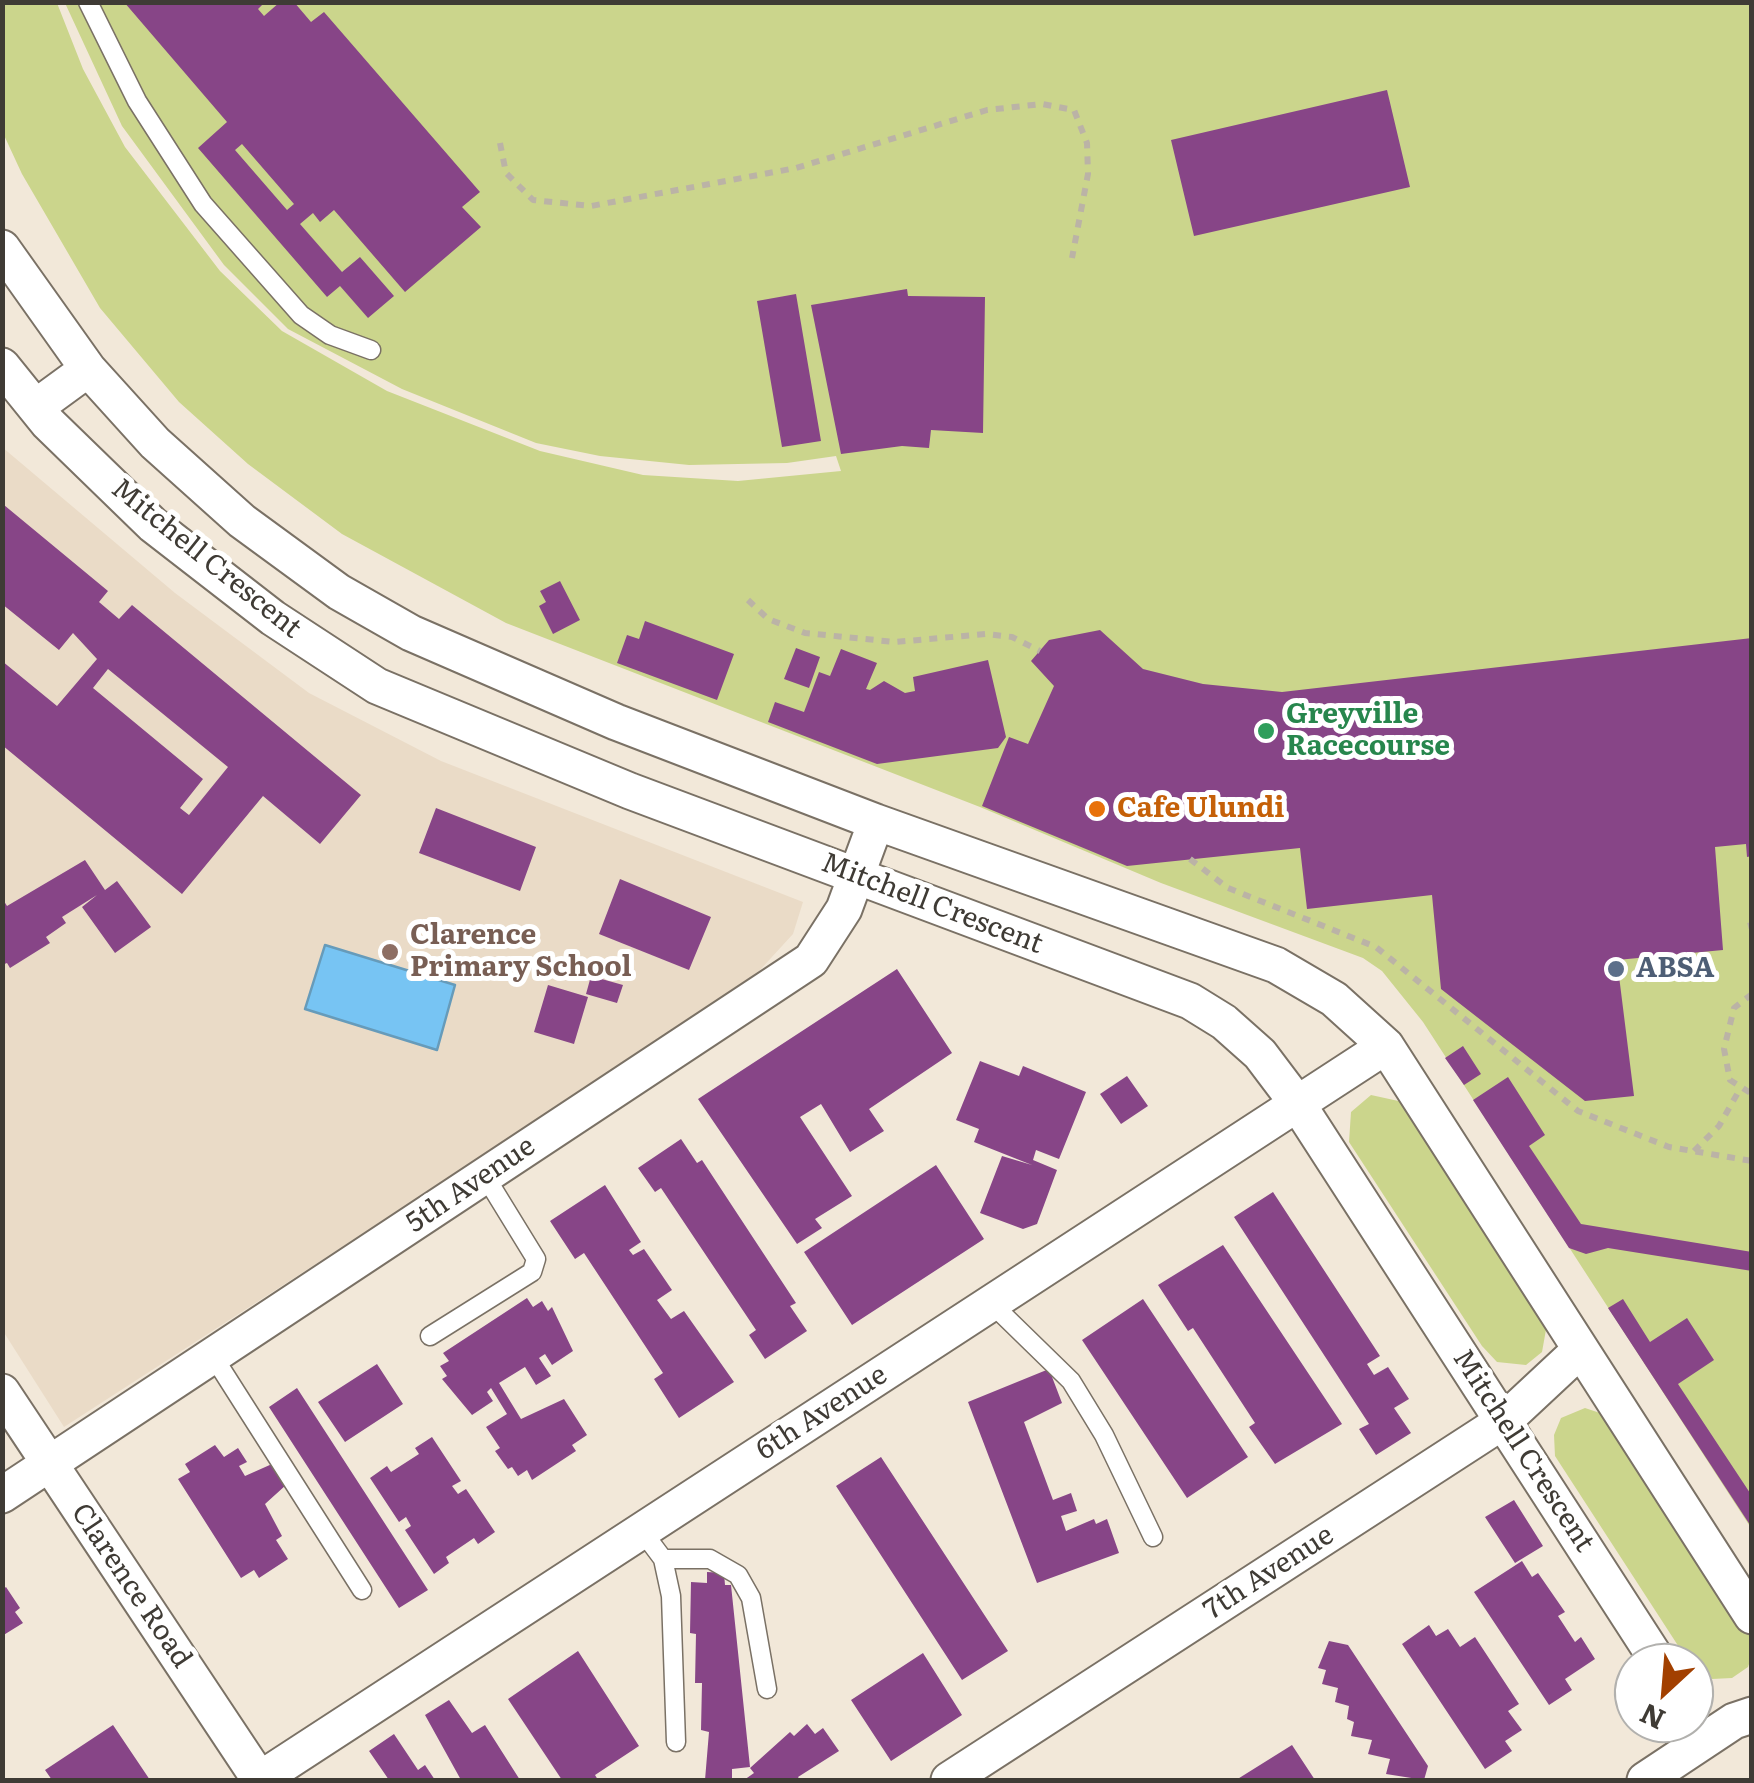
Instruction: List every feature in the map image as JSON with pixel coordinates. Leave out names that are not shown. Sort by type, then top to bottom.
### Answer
[{"type":"street","name":"Mitchell Crescent","points":[[2,248],[88,369],[155,443],[227,508],[339,592],[492,672],[876,822],[1276,965],[1334,998],[1386,1046],[1667,1490],[1752,1616]]},
{"type":"street","name":"Mitchell Crescent","points":[[2,366],[36,407],[153,524],[274,618],[376,686],[613,784],[1190,1001],[1260,1054],[1505,1420],[1647,1643]]},
{"type":"street","points":[[36,407],[88,369]]},
{"type":"street","name":"5th Avenue","points":[[2,1495],[812,960],[844,910],[876,822]]},
{"type":"street","name":"6th Avenue","points":[[260,1780],[1386,1046]]},
{"type":"street","name":"7th Avenue","points":[[949,1780],[1505,1420],[1579,1351]]},
{"type":"street","name":"Clarence Road","points":[[2,1392],[260,1780]]},
{"type":"street","name":"Mitchell Crescent","points":[[1667,1490],[1752,1571]]},
{"type":"street","points":[[1645,1780],[1728,1718]]},
{"type":"lane","points":[[88,2],[137,101],[203,204],[301,315],[330,335],[371,350]]},
{"type":"lane","points":[[430,1336],[532,1272],[536,1259],[485,1176]]},
{"type":"lane","points":[[992,1303],[1071,1381],[1104,1435],[1153,1537]]},
{"type":"lane","points":[[213,1356],[362,1590]]},
{"type":"lane","points":[[642,1531],[664,1559],[671,1596],[676,1742]]},
{"type":"lane","points":[[664,1559],[710,1559],[738,1576],[751,1598],[767,1688]]},
{"type":"path","points":[[500,143],[506,173],[532,200],[591,206],[796,168],[987,110],[1042,104],[1074,110],[1088,143],[1088,174],[1072,258]]},
{"type":"path","points":[[748,600],[768,619],[805,633],[895,642],[986,634],[1012,637],[1040,651]]},
{"type":"path","points":[[1190,859],[1228,888],[1376,947],[1578,1112],[1636,1137],[1752,1162]]},
{"type":"path","points":[[1752,994],[1734,1008],[1724,1049],[1725,1070],[1740,1089],[1752,1094]]},
{"type":"path","points":[[1694,1151],[1718,1126],[1740,1089]]},
{"type":"shaded area","name":"Clarence Primary School","points":[[2,447],[175,593],[309,693],[441,761],[803,902],[793,934],[760,970],[711,1008],[64,1427],[3,1331]]},
{"type":"green space","name":"Greyville Racecourse","points":[[2,3],[57,3],[83,69],[125,147],[220,271],[282,331],[387,391],[540,451],[643,475],[738,481],[841,471],[836,456],[787,463],[689,465],[600,456],[536,443],[402,389],[288,329],[224,265],[122,126],[65,3],[1751,3],[1751,1528],[1423,1022],[1382,971],[1363,958],[1161,883],[980,807],[506,623],[342,534],[248,464],[179,402],[100,308],[22,174],[3,133]]},
{"type":"green space","points":[[1371,1095],[1403,1102],[1547,1324],[1542,1352],[1526,1365],[1497,1362],[1482,1346],[1349,1142],[1351,1112]]},
{"type":"green space","points":[[1585,1408],[1609,1416],[1750,1630],[1748,1667],[1732,1678],[1714,1679],[1714,1643],[1676,1643],[1555,1456],[1554,1435],[1561,1418]]},
{"type":"water","points":[[325,945],[455,985],[437,1050],[305,1009]]},
{"type":"building","points":[[124,2],[265,2],[258,9],[264,16],[280,2],[294,2],[311,22],[324,12],[480,192],[462,207],[481,227],[405,292],[334,210],[320,222],[313,213],[300,224],[342,272],[360,257],[394,296],[368,318],[340,286],[327,297],[198,148],[227,122]],"holes":[[[242,144],[294,204],[287,210],[235,150]]]},
{"type":"building","points":[[1387,90],[1410,187],[1194,236],[1171,140]]},
{"type":"building","points":[[907,289],[908,296],[985,297],[983,433],[931,430],[929,448],[902,446],[841,454],[811,305]]},
{"type":"building","points":[[796,294],[821,441],[782,447],[757,301]]},
{"type":"building","points":[[4,505],[108,591],[99,602],[119,619],[132,605],[361,795],[320,844],[263,796],[182,894],[2,745],[2,661],[57,706],[97,659],[73,633],[59,650],[2,604]],"holes":[[[108,669],[228,767],[189,815],[180,808],[203,779],[93,688]]]},
{"type":"building","points":[[560,581],[580,620],[553,634],[539,606],[546,602],[540,591]]},
{"type":"building","points":[[645,621],[734,654],[717,700],[617,663],[627,635],[639,639]]},
{"type":"building","name":"Greyville Racecourse","points":[[1100,630],[1143,669],[1203,684],[1282,692],[1752,638],[1752,856],[1747,857],[1746,844],[1715,847],[1723,950],[1617,960],[1634,1096],[1585,1101],[1441,989],[1432,895],[1307,909],[1300,848],[1127,866],[982,806],[1009,737],[1028,744],[1054,686],[1031,661],[1049,640]]},
{"type":"building","points":[[796,648],[820,657],[809,688],[784,679]]},
{"type":"building","points":[[841,649],[877,663],[866,689],[884,681],[905,693],[915,691],[913,677],[988,660],[1006,737],[998,748],[877,764],[768,722],[775,702],[804,712],[819,672],[830,676]]},
{"type":"building","points":[[436,808],[536,847],[520,891],[419,853]]},
{"type":"building","points":[[85,860],[105,890],[117,881],[151,927],[115,953],[82,907],[97,895],[62,917],[66,923],[46,937],[50,943],[10,968],[7,963],[2,965],[2,898],[7,906]]},
{"type":"building","points":[[620,879],[711,917],[689,970],[599,934]]},
{"type":"building","points":[[897,969],[952,1053],[869,1109],[884,1131],[850,1152],[821,1104],[800,1117],[852,1196],[815,1219],[822,1228],[797,1244],[698,1099]]},
{"type":"building","points":[[591,976],[623,985],[617,1003],[586,994]]},
{"type":"building","points":[[548,985],[588,997],[574,1044],[534,1032]]},
{"type":"building","points":[[1463,1046],[1481,1074],[1464,1085],[1445,1058]]},
{"type":"building","points":[[980,1061],[1019,1076],[1023,1066],[1086,1092],[1059,1159],[1036,1150],[1033,1160],[1057,1170],[1037,1224],[1023,1229],[980,1213],[1002,1156],[1032,1165],[974,1142],[979,1129],[956,1120]]},
{"type":"building","points":[[1127,1076],[1148,1106],[1121,1124],[1100,1094]]},
{"type":"building","points":[[1508,1077],[1545,1135],[1529,1146],[1581,1224],[1752,1252],[1752,1271],[1608,1248],[1586,1254],[1569,1248],[1473,1100]]},
{"type":"building","points":[[681,1139],[697,1163],[702,1160],[796,1303],[790,1306],[807,1331],[765,1359],[749,1335],[756,1330],[661,1188],[655,1192],[638,1168]]},
{"type":"building","points":[[936,1165],[984,1239],[852,1325],[804,1252]]},
{"type":"building","points":[[605,1185],[641,1242],[629,1250],[633,1255],[644,1249],[672,1290],[657,1300],[671,1319],[684,1311],[734,1382],[679,1418],[654,1379],[663,1373],[584,1253],[575,1259],[550,1221]]},
{"type":"building","points":[[1273,1192],[1380,1356],[1367,1364],[1374,1375],[1388,1367],[1409,1399],[1394,1408],[1411,1433],[1376,1455],[1359,1429],[1369,1424],[1234,1217]]},
{"type":"building","points":[[1223,1245],[1342,1424],[1275,1464],[1249,1427],[1255,1423],[1193,1328],[1188,1331],[1158,1285]]},
{"type":"building","points":[[527,1298],[533,1307],[542,1301],[548,1311],[552,1307],[573,1351],[552,1365],[545,1354],[539,1358],[551,1376],[536,1385],[525,1367],[499,1383],[521,1419],[564,1399],[587,1435],[572,1445],[576,1451],[532,1480],[527,1470],[518,1476],[512,1467],[508,1469],[495,1451],[500,1448],[486,1427],[507,1414],[491,1388],[487,1392],[493,1401],[472,1415],[442,1379],[447,1376],[440,1366],[449,1361],[443,1353]]},
{"type":"building","points":[[1143,1299],[1248,1457],[1187,1498],[1082,1340]]},
{"type":"building","points":[[1623,1299],[1650,1342],[1687,1318],[1714,1360],[1678,1384],[1752,1496],[1752,1528],[1608,1308]]},
{"type":"building","points":[[377,1364],[403,1404],[345,1442],[318,1402]]},
{"type":"building","points":[[1049,1369],[1062,1403],[1024,1422],[1053,1500],[1071,1493],[1077,1511],[1061,1516],[1066,1531],[1094,1519],[1096,1524],[1107,1519],[1119,1553],[1037,1583],[968,1402]]},
{"type":"building","points":[[297,1388],[428,1590],[399,1608],[269,1407]]},
{"type":"building","points":[[432,1437],[461,1481],[452,1486],[458,1494],[466,1489],[495,1532],[478,1544],[474,1538],[446,1557],[449,1563],[434,1574],[405,1530],[411,1526],[406,1517],[399,1522],[370,1478],[387,1466],[391,1472],[419,1454],[415,1448]]},
{"type":"building","points":[[215,1445],[224,1457],[238,1448],[247,1462],[239,1466],[245,1476],[272,1464],[286,1485],[265,1504],[282,1536],[276,1540],[288,1559],[259,1578],[254,1570],[241,1578],[178,1479],[190,1472],[185,1464]]},
{"type":"building","points":[[881,1457],[1008,1651],[962,1680],[836,1486]]},
{"type":"building","points":[[1514,1500],[1543,1546],[1515,1563],[1485,1517]]},
{"type":"building","points":[[1522,1561],[1532,1577],[1538,1573],[1565,1612],[1558,1616],[1575,1642],[1581,1637],[1595,1659],[1565,1679],[1572,1690],[1549,1705],[1474,1592]]},
{"type":"building","points":[[707,1572],[724,1573],[725,1585],[731,1585],[750,1767],[732,1769],[732,1780],[705,1780],[709,1732],[701,1730],[702,1683],[695,1683],[696,1634],[690,1633],[691,1582],[707,1583]]},
{"type":"building","points":[[6,1587],[20,1608],[15,1612],[23,1623],[2,1636],[2,1590]]},
{"type":"building","points":[[1429,1625],[1436,1636],[1448,1629],[1460,1647],[1475,1637],[1519,1704],[1508,1711],[1522,1730],[1505,1741],[1512,1751],[1485,1769],[1402,1644]]},
{"type":"building","points":[[1329,1641],[1348,1645],[1428,1766],[1424,1780],[1386,1774],[1390,1759],[1368,1754],[1372,1740],[1351,1736],[1354,1722],[1347,1719],[1349,1706],[1335,1702],[1338,1688],[1322,1684],[1326,1670],[1318,1668]]},
{"type":"building","points":[[578,1651],[639,1746],[595,1775],[598,1780],[562,1780],[508,1699]]},
{"type":"building","points":[[923,1653],[962,1715],[891,1761],[851,1700]]},
{"type":"building","points":[[449,1700],[472,1733],[485,1725],[520,1780],[461,1780],[425,1715]]},
{"type":"building","points":[[807,1724],[815,1734],[823,1728],[839,1751],[798,1777],[800,1780],[744,1780],[754,1773],[750,1768],[790,1732],[794,1736]]},
{"type":"building","points":[[113,1725],[150,1780],[52,1780],[45,1770]]},
{"type":"building","points":[[394,1734],[418,1770],[425,1765],[435,1780],[389,1780],[369,1751]]},
{"type":"building","points":[[1292,1745],[1315,1780],[1236,1780]]},
{"type":"place","name":"Greyville Racecourse","points":[[1266,731]]},
{"type":"place","name":"Cafe Ulundi","points":[[1097,809]]},
{"type":"place","name":"Clarence Primary School","points":[[390,952]]},
{"type":"place","name":"ABSA","points":[[1616,969]]}]
